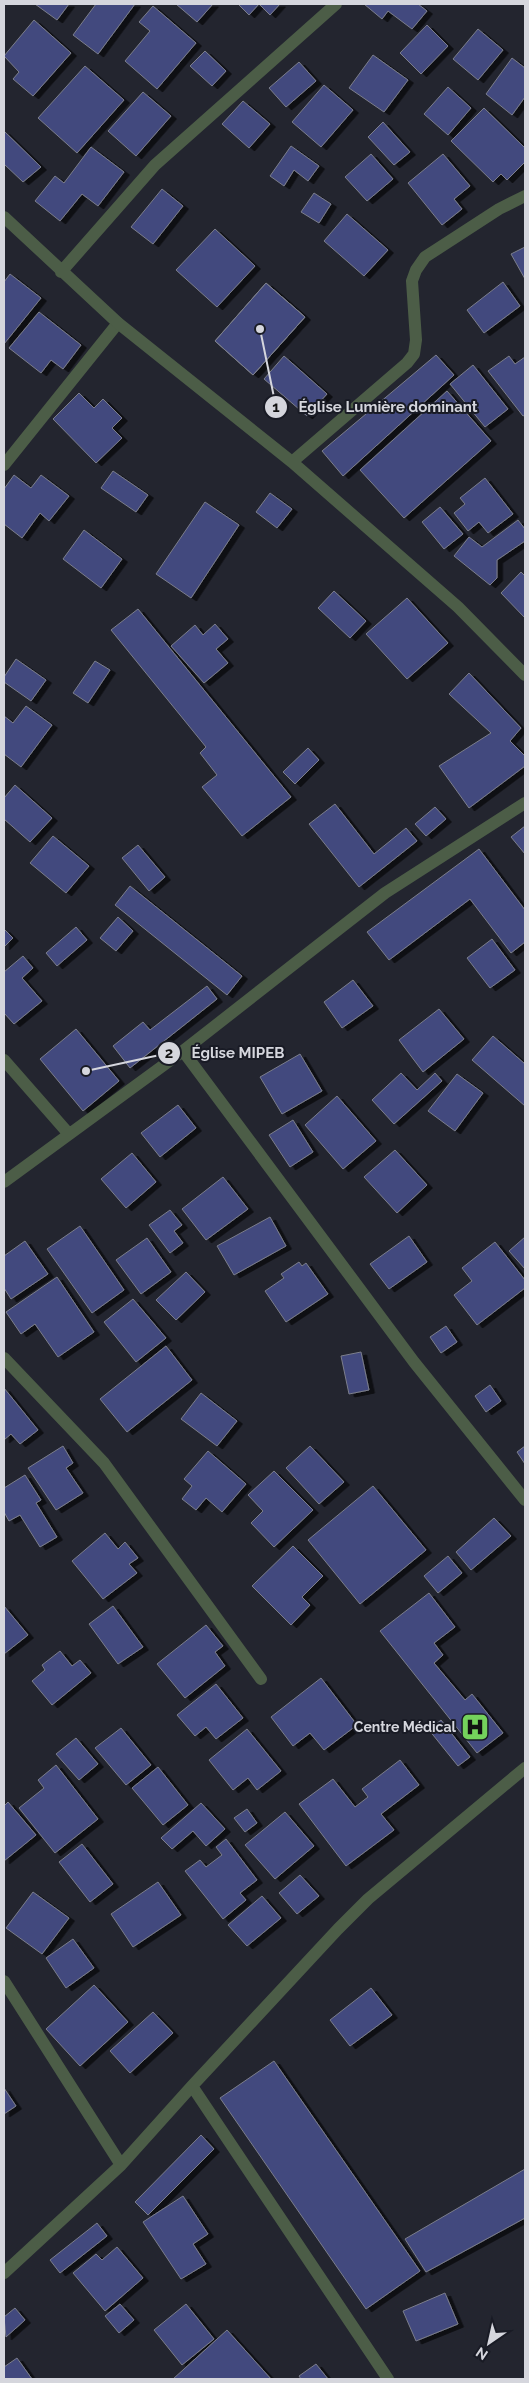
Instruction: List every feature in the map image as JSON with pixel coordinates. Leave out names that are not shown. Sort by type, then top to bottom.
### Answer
[{"type":"street","points":[[61,272],[155,166],[336,4]]},
{"type":"street","points":[[292,462],[408,363],[414,354],[416,340],[412,281],[416,270],[425,258],[499,209],[525,196]]},
{"type":"street","points":[[4,217],[118,323],[292,462],[458,607],[525,675]]},
{"type":"street","points":[[4,465],[118,323]]},
{"type":"street","points":[[4,1182],[68,1133],[182,1052],[385,893],[525,803]]},
{"type":"street","points":[[182,1052],[414,1362],[525,1500]]},
{"type":"street","points":[[4,1060],[68,1133]]},
{"type":"street","points":[[4,1358],[104,1463],[261,1679]]},
{"type":"street","points":[[4,2273],[121,2166],[192,2086],[368,1899],[525,1768]]},
{"type":"street","points":[[4,1981],[121,2166]]},
{"type":"street","points":[[192,2086],[388,2379]]},
{"type":"building","points":[[35,4],[69,4],[57,20]]},
{"type":"building","points":[[96,4],[135,4],[98,54],[73,35]]},
{"type":"building","points":[[176,4],[213,4],[197,22]]},
{"type":"building","points":[[238,4],[259,4],[249,15]]},
{"type":"building","points":[[259,4],[280,4],[270,15]]},
{"type":"building","points":[[364,4],[418,4],[427,11],[412,29],[388,11],[382,19]]},
{"type":"building","points":[[153,6],[196,43],[157,89],[125,61],[150,31],[139,22]]},
{"type":"building","points":[[34,20],[71,53],[33,96],[13,79],[19,72],[4,56]]},
{"type":"building","points":[[427,25],[448,46],[421,74],[400,53]]},
{"type":"building","points":[[478,29],[503,50],[478,80],[453,59]]},
{"type":"building","points":[[205,51],[226,71],[212,86],[190,66]]},
{"type":"building","points":[[373,55],[408,80],[384,112],[349,88]]},
{"type":"building","points":[[512,58],[525,68],[525,97],[512,115],[486,94]]},
{"type":"building","points":[[299,62],[316,81],[286,107],[269,88]]},
{"type":"building","points":[[85,66],[124,100],[77,153],[38,118]]},
{"type":"building","points":[[324,85],[353,110],[321,147],[292,122]]},
{"type":"building","points":[[448,87],[471,108],[448,135],[424,114]]},
{"type":"building","points":[[143,92],[171,116],[136,156],[108,131]]},
{"type":"building","points":[[243,101],[270,124],[249,148],[222,124]]},
{"type":"building","points":[[484,108],[525,148],[525,162],[507,180],[501,174],[493,182],[451,141]]},
{"type":"building","points":[[383,122],[410,152],[394,165],[368,137]]},
{"type":"building","points":[[4,131],[41,167],[23,182],[4,164]]},
{"type":"building","points":[[291,146],[319,166],[308,181],[294,170],[284,186],[270,176]]},
{"type":"building","points":[[91,147],[124,172],[98,206],[82,194],[60,221],[35,201],[55,176],[64,183]]},
{"type":"building","points":[[371,154],[393,179],[367,201],[345,177]]},
{"type":"building","points":[[443,154],[470,186],[454,199],[462,209],[442,225],[408,183]]},
{"type":"building","points":[[162,189],[183,206],[153,244],[131,227]]},
{"type":"building","points":[[314,193],[331,204],[319,223],[301,212]]},
{"type":"building","points":[[347,214],[388,250],[364,276],[324,241]]},
{"type":"building","points":[[215,229],[255,266],[217,307],[176,270]]},
{"type":"building","points":[[525,247],[525,279],[511,254]]},
{"type":"building","points":[[10,274],[41,298],[4,344],[4,282]]},
{"type":"building","points":[[503,282],[520,306],[484,333],[467,310]]},
{"type":"building","points":[[266,283],[305,317],[253,375],[215,341]]},
{"type":"building","points":[[266,283],[305,317],[253,375],[215,341]]},
{"type":"building","points":[[39,312],[81,345],[63,369],[51,360],[41,373],[9,348]]},
{"type":"building","points":[[436,355],[454,375],[343,476],[322,451]]},
{"type":"building","points":[[284,356],[327,394],[307,416],[264,379]]},
{"type":"building","points":[[509,356],[515,364],[525,357],[525,415],[523,416],[488,371]]},
{"type":"building","points":[[473,365],[508,409],[485,427],[450,384]]},
{"type":"building","points":[[447,391],[491,441],[404,518],[360,470]]},
{"type":"building","points":[[79,393],[94,408],[103,399],[122,418],[112,428],[122,438],[96,463],[53,419]]},
{"type":"building","points":[[113,471],[148,495],[136,512],[101,488]]},
{"type":"building","points":[[14,475],[31,488],[41,475],[69,496],[49,521],[40,513],[22,538],[4,524],[4,489]]},
{"type":"building","points":[[485,478],[513,514],[488,533],[479,522],[468,531],[454,513],[465,504],[460,498]]},
{"type":"building","points":[[270,493],[292,509],[277,528],[256,512]]},
{"type":"building","points":[[205,502],[239,525],[191,598],[156,574]]},
{"type":"building","points":[[440,507],[463,534],[444,549],[422,522]]},
{"type":"building","points":[[518,520],[525,529],[525,541],[497,560],[497,578],[490,585],[454,556],[469,537],[482,547]]},
{"type":"building","points":[[84,530],[122,559],[101,588],[63,559]]},
{"type":"building","points":[[521,572],[525,576],[525,618],[501,593]]},
{"type":"building","points":[[334,591],[366,621],[350,638],[318,608]]},
{"type":"building","points":[[407,598],[448,643],[407,679],[366,634]]},
{"type":"building","points":[[138,609],[291,797],[242,836],[202,787],[217,775],[200,753],[206,747],[111,630]]},
{"type":"building","points":[[215,624],[228,639],[216,649],[228,663],[204,683],[171,646],[195,625],[203,635]]},
{"type":"building","points":[[16,659],[46,680],[31,701],[4,682],[4,677]]},
{"type":"building","points":[[95,661],[110,670],[88,703],[73,693]]},
{"type":"building","points":[[469,673],[521,728],[510,741],[525,756],[525,766],[469,808],[439,766],[491,733],[449,694]]},
{"type":"building","points":[[26,706],[52,725],[21,767],[4,754],[4,716],[13,723]]},
{"type":"building","points":[[308,748],[319,760],[295,784],[283,772]]},
{"type":"building","points":[[15,785],[52,818],[30,842],[4,819],[4,798]]},
{"type":"building","points":[[335,804],[374,854],[406,828],[417,841],[359,887],[309,824]]},
{"type":"building","points":[[435,807],[446,819],[426,836],[415,824]]},
{"type":"building","points":[[525,826],[525,854],[511,837]]},
{"type":"building","points":[[53,836],[89,866],[66,893],[30,863]]},
{"type":"building","points":[[138,845],[165,877],[149,891],[122,858]]},
{"type":"building","points":[[479,849],[525,910],[525,942],[511,953],[470,899],[389,960],[367,932]]},
{"type":"building","points":[[130,886],[242,976],[227,995],[115,905]]},
{"type":"building","points":[[118,917],[133,931],[116,951],[100,938]]},
{"type":"building","points":[[76,927],[87,940],[57,966],[46,953]]},
{"type":"building","points":[[4,929],[13,938],[4,947]]},
{"type":"building","points":[[492,939],[515,970],[490,988],[467,958]]},
{"type":"building","points":[[23,956],[33,968],[22,978],[42,1001],[14,1024],[4,1013],[4,972]]},
{"type":"building","points":[[353,980],[373,1006],[342,1028],[324,1002]]},
{"type":"building","points":[[207,986],[217,999],[130,1068],[113,1046],[143,1022],[150,1030]]},
{"type":"building","points":[[439,1009],[464,1039],[423,1072],[399,1040]]},
{"type":"building","points":[[76,1029],[119,1081],[83,1111],[40,1059]]},
{"type":"building","points":[[493,1036],[525,1064],[525,1106],[472,1060]]},
{"type":"building","points":[[300,1054],[322,1091],[282,1114],[260,1077]]},
{"type":"building","points":[[401,1073],[417,1090],[435,1073],[442,1081],[394,1124],[372,1100]]},
{"type":"building","points":[[457,1074],[483,1093],[455,1131],[428,1111]]},
{"type":"building","points":[[337,1096],[376,1141],[343,1169],[305,1125]]},
{"type":"building","points":[[178,1105],[196,1128],[160,1157],[141,1133]]},
{"type":"building","points":[[293,1120],[313,1152],[290,1167],[269,1135]]},
{"type":"building","points":[[395,1150],[427,1185],[397,1213],[364,1177]]},
{"type":"building","points":[[132,1153],[156,1182],[126,1208],[101,1179]]},
{"type":"building","points":[[223,1177],[248,1209],[206,1240],[182,1209]]},
{"type":"building","points":[[170,1210],[182,1225],[174,1231],[183,1243],[170,1253],[149,1225]]},
{"type":"building","points":[[270,1217],[286,1246],[234,1275],[217,1246]]},
{"type":"building","points":[[80,1226],[124,1290],[92,1313],[47,1249]]},
{"type":"building","points":[[409,1236],[427,1262],[389,1289],[370,1264]]},
{"type":"building","points":[[525,1237],[525,1269],[509,1251]]},
{"type":"building","points":[[147,1238],[171,1272],[141,1294],[116,1260]]},
{"type":"building","points":[[25,1241],[48,1274],[11,1299],[4,1288],[4,1256]]},
{"type":"building","points":[[495,1242],[525,1280],[525,1288],[477,1325],[454,1295],[472,1281],[462,1268]]},
{"type":"building","points":[[299,1262],[302,1266],[306,1263],[328,1294],[286,1322],[265,1291],[284,1278],[281,1274]]},
{"type":"building","points":[[186,1272],[205,1292],[176,1320],[156,1300]]},
{"type":"building","points":[[57,1277],[94,1332],[58,1357],[35,1324],[21,1334],[6,1312]]},
{"type":"building","points":[[133,1299],[166,1338],[136,1362],[104,1322]]},
{"type":"building","points":[[446,1326],[457,1342],[441,1353],[430,1337]]},
{"type":"building","points":[[166,1346],[192,1380],[127,1432],[100,1399]]},
{"type":"building","points":[[361,1352],[369,1390],[349,1394],[341,1356]]},
{"type":"building","points":[[490,1385],[501,1401],[486,1412],[475,1396]]},
{"type":"building","points":[[4,1388],[38,1430],[20,1444],[11,1434],[4,1440]]},
{"type":"building","points":[[201,1393],[237,1421],[217,1446],[181,1419]]},
{"type":"building","points":[[63,1446],[73,1463],[66,1468],[83,1493],[56,1510],[28,1468]]},
{"type":"building","points":[[310,1446],[344,1482],[319,1504],[286,1468]]},
{"type":"building","points":[[525,1446],[525,1464],[517,1452]]},
{"type":"building","points":[[208,1451],[246,1484],[222,1512],[206,1498],[196,1510],[182,1499],[192,1486],[184,1479]]},
{"type":"building","points":[[274,1471],[313,1510],[274,1547],[251,1523],[263,1511],[248,1495]]},
{"type":"building","points":[[25,1475],[41,1500],[36,1503],[57,1537],[40,1547],[20,1515],[9,1521],[4,1512],[4,1488]]},
{"type":"building","points":[[373,1486],[426,1550],[360,1604],[308,1540]]},
{"type":"building","points":[[494,1518],[511,1536],[471,1570],[456,1552]]},
{"type":"building","points":[[105,1533],[118,1549],[125,1542],[138,1558],[129,1564],[137,1573],[103,1599],[72,1561]]},
{"type":"building","points":[[293,1546],[323,1576],[302,1597],[310,1605],[291,1625],[252,1586]]},
{"type":"building","points":[[448,1556],[462,1573],[438,1593],[424,1576]]},
{"type":"building","points":[[429,1593],[455,1627],[434,1643],[443,1655],[434,1663],[465,1700],[472,1694],[503,1733],[477,1753],[380,1631]]},
{"type":"building","points":[[4,1606],[28,1635],[4,1654]]},
{"type":"building","points":[[113,1606],[143,1647],[118,1664],[89,1624]]},
{"type":"building","points":[[206,1625],[223,1646],[215,1652],[225,1666],[185,1698],[157,1664]]},
{"type":"building","points":[[60,1651],[72,1666],[80,1660],[91,1673],[52,1705],[32,1681],[45,1670],[42,1665]]},
{"type":"building","points":[[321,1678],[357,1725],[324,1750],[310,1733],[293,1746],[271,1717]]},
{"type":"building","points":[[216,1684],[243,1718],[216,1739],[206,1727],[195,1736],[177,1715]]},
{"type":"building","points":[[441,1720],[470,1757],[458,1766],[429,1730]]},
{"type":"building","points":[[121,1728],[151,1765],[126,1785],[95,1748]]},
{"type":"building","points":[[247,1729],[281,1771],[257,1790],[248,1778],[233,1790],[209,1760]]},
{"type":"building","points":[[76,1738],[98,1764],[79,1780],[56,1754]]},
{"type":"building","points":[[400,1760],[419,1785],[381,1814],[394,1830],[346,1866],[299,1804],[333,1779],[355,1807],[368,1797],[362,1789]]},
{"type":"building","points":[[56,1765],[98,1819],[55,1853],[19,1808],[44,1788],[38,1780]]},
{"type":"building","points":[[158,1767],[188,1805],[163,1825],[132,1788]]},
{"type":"building","points":[[8,1802],[36,1835],[4,1861],[4,1806]]},
{"type":"building","points":[[201,1803],[225,1829],[206,1846],[193,1831],[172,1849],[161,1838]]},
{"type":"building","points":[[247,1809],[257,1823],[245,1832],[234,1818]]},
{"type":"building","points":[[285,1812],[314,1846],[275,1879],[245,1845]]},
{"type":"building","points":[[226,1839],[257,1880],[240,1893],[246,1900],[223,1919],[185,1871],[200,1860],[206,1867],[222,1855],[216,1847]]},
{"type":"building","points":[[82,1844],[113,1884],[90,1902],[59,1862]]},
{"type":"building","points":[[300,1875],[319,1896],[297,1914],[279,1893]]},
{"type":"building","points":[[158,1882],[181,1915],[133,1947],[111,1914]]},
{"type":"building","points":[[33,1892],[69,1918],[42,1954],[6,1928]]},
{"type":"building","points":[[262,1896],[281,1918],[247,1946],[228,1925]]},
{"type":"building","points":[[73,1939],[94,1968],[66,1988],[46,1958]]},
{"type":"building","points":[[94,1985],[128,2022],[80,2066],[46,2029]]},
{"type":"building","points":[[371,1988],[392,2015],[350,2046],[330,2020]]},
{"type":"building","points":[[153,2012],[173,2033],[130,2073],[110,2051]]},
{"type":"building","points":[[274,2061],[420,2271],[366,2309],[220,2098]]},
{"type":"building","points":[[4,2088],[16,2106],[4,2114]]},
{"type":"building","points":[[201,2135],[214,2149],[148,2215],[135,2202]]},
{"type":"building","points":[[525,2169],[525,2218],[426,2272],[405,2239]]},
{"type":"building","points":[[183,2196],[208,2234],[193,2244],[206,2264],[181,2279],[143,2222]]},
{"type":"building","points":[[97,2223],[107,2236],[60,2273],[50,2260]]},
{"type":"building","points":[[117,2247],[143,2278],[105,2311],[73,2273],[96,2254],[102,2260]]},
{"type":"building","points":[[445,2293],[458,2324],[416,2341],[403,2311]]},
{"type":"building","points":[[120,2304],[134,2320],[119,2333],[105,2316]]},
{"type":"building","points":[[186,2304],[214,2339],[182,2365],[154,2330]]},
{"type":"building","points":[[15,2308],[25,2320],[6,2337],[4,2317]]},
{"type":"building","points":[[227,2330],[271,2379],[173,2379]]},
{"type":"building","points":[[17,2358],[32,2379],[4,2379],[4,2367]]},
{"type":"building","points":[[316,2364],[328,2379],[301,2379],[299,2376]]},
{"type":"place","name":"Église Lumière dominant","points":[[260,329]]},
{"type":"place","name":"Église MIPEB","points":[[86,1071]]},
{"type":"place","name":"Centre Médical","points":[[475,1727]]}]
